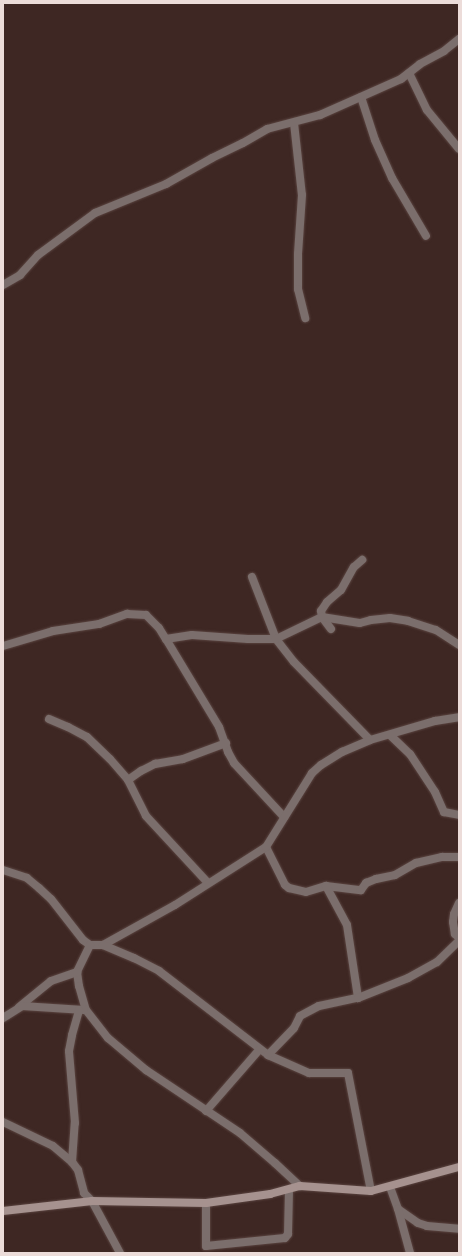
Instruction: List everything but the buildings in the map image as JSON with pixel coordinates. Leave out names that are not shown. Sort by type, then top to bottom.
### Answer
[{"type":"street","points":[[3,285],[20,275],[38,255],[95,213],[166,184],[212,158],[244,143],[258,132],[320,115],[401,79],[420,64],[444,51],[459,39]]},
{"type":"street","points":[[409,73],[427,110],[459,148]]},
{"type":"street","points":[[361,97],[375,140],[392,178],[426,236]]},
{"type":"street","points":[[294,122],[302,195],[298,254],[298,289],[305,318]]},
{"type":"street","points":[[331,629],[322,617],[321,611],[327,602],[341,590],[354,567],[362,560]]},
{"type":"street","points":[[252,577],[276,639],[299,668],[370,740]]},
{"type":"street","points":[[3,646],[53,631],[95,625],[127,614],[146,615],[166,638],[219,727],[228,752],[238,768],[284,817]]},
{"type":"street","points":[[166,638],[192,635],[248,640],[276,639],[322,617],[360,623],[381,618],[400,619],[436,630],[459,645]]},
{"type":"street","points":[[104,945],[175,905],[266,847],[312,773],[321,765],[342,752],[370,740],[424,724],[459,717]]},
{"type":"street","points":[[49,719],[68,727],[95,743],[128,780],[146,816],[208,883]]},
{"type":"street","points":[[390,735],[410,754],[435,792],[444,812],[459,814]]},
{"type":"street","points":[[128,780],[155,764],[183,759],[226,743]]},
{"type":"street","points":[[266,847],[286,886],[306,892],[326,886],[361,890],[366,883],[376,879],[395,876],[416,863],[442,857],[459,857]]},
{"type":"street","points":[[4,869],[26,878],[39,888],[56,904],[83,940],[90,945],[104,945],[159,971],[259,1050],[310,1073],[348,1073],[371,1191]]},
{"type":"street","points":[[326,886],[347,925],[358,998]]},
{"type":"street","points":[[459,903],[454,914],[455,934],[459,938]]},
{"type":"street","points":[[268,1055],[294,1028],[300,1016],[319,1006],[358,998],[417,973],[437,962],[459,941]]},
{"type":"street","points":[[90,945],[77,972],[83,1010],[108,1038],[146,1070],[255,1146],[300,1186]]},
{"type":"street","points":[[3,1018],[51,981],[77,972]]},
{"type":"street","points":[[19,1007],[83,1010]]},
{"type":"street","points":[[72,1162],[75,1123],[69,1051],[72,1035],[83,1010]]},
{"type":"street","points":[[206,1111],[259,1050]]},
{"type":"street","points":[[3,1122],[53,1146],[72,1162],[78,1170],[84,1193],[92,1202],[120,1253]]},
{"type":"street","points":[[3,1211],[92,1202],[206,1204],[270,1194],[300,1186],[371,1191],[459,1167]]},
{"type":"street","points":[[390,1187],[398,1209],[410,1253]]},
{"type":"street","points":[[206,1204],[206,1246],[285,1238],[288,1234],[289,1190]]},
{"type":"street","points":[[398,1209],[418,1223],[427,1226],[459,1229]]}]
